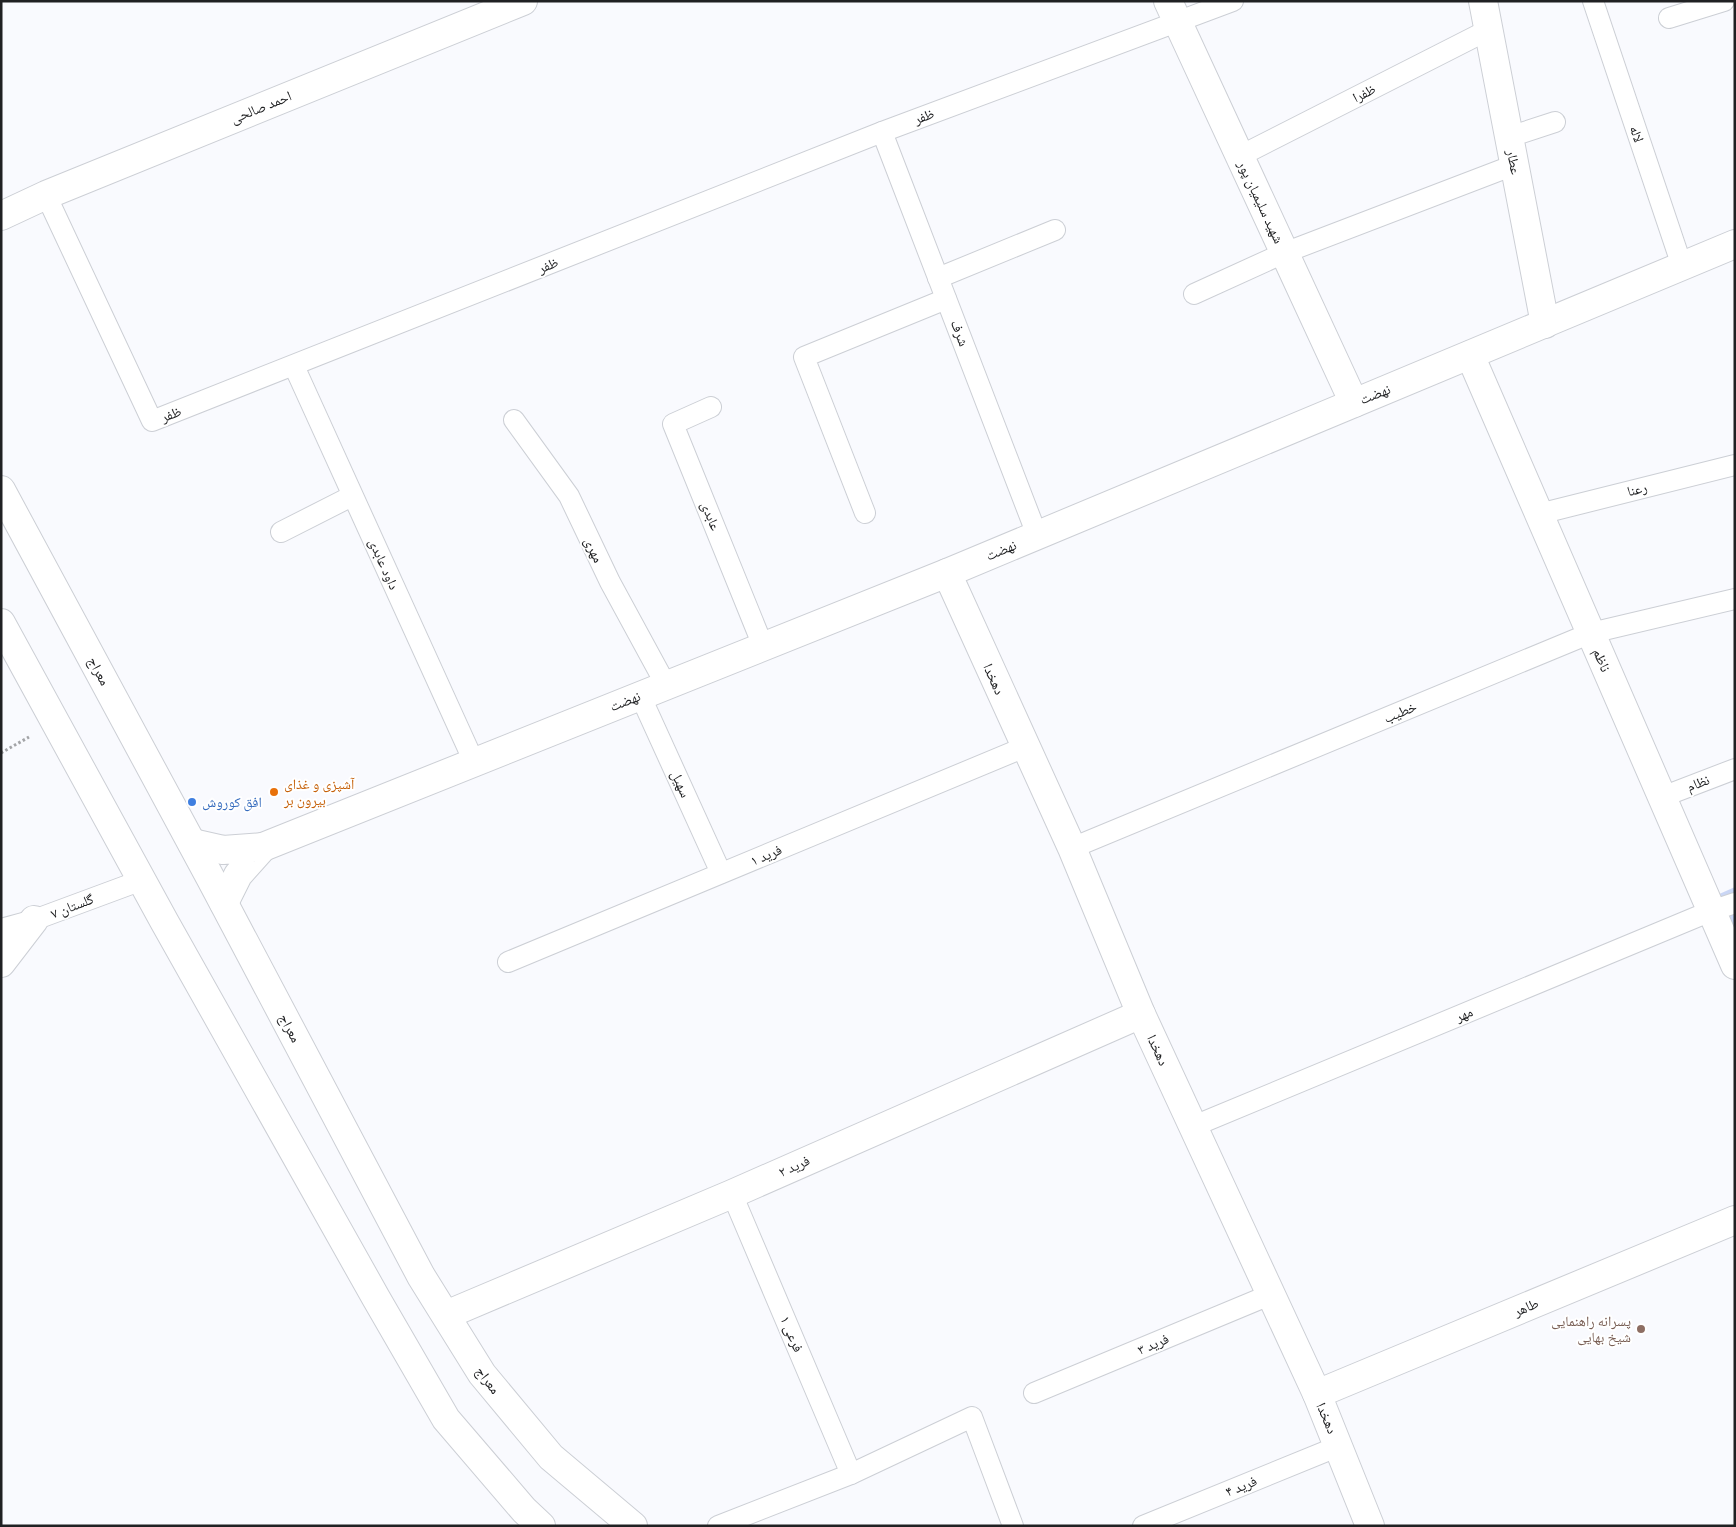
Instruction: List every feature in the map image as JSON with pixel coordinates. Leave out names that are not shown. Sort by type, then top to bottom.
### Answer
[{"type":"street","name":"احمد صالحی","points":[[1,216],[46,195],[523,1]]},
{"type":"street","name":"عطار","points":[[1483,1],[1544,324]]},
{"type":"street","name":"شهید سلیمیان پور","points":[[1173,12],[1354,403]]},
{"type":"street","name":"نهضت","points":[[263,847],[947,573],[1735,244]]},
{"type":"street","name":"ناظم","points":[[1470,355],[1662,797],[1723,907],[1735,965]]},
{"type":"street","name":"معراج","points":[[1,490],[192,843],[422,1276],[446,1316],[482,1374],[551,1457],[633,1526]]},
{"type":"street","name":"دهخدا","points":[[947,573],[1072,848],[1141,1014],[1317,1394],[1370,1526]]},
{"type":"street","points":[[1,622],[142,880],[371,1290],[446,1419],[524,1510],[541,1526]]},
{"type":"street","points":[[192,843],[224,850],[263,847]]},
{"type":"street","points":[[224,903],[238,874],[263,847]]},
{"type":"street","points":[[1,963],[34,920]]},
{"type":"street","name":"فرید ۲","points":[[446,1316],[732,1194],[1141,1014]]},
{"type":"street","name":"طاهر","points":[[1317,1394],[1735,1220]]},
{"type":"lane","name":"ظفر","points":[[46,195],[152,422],[882,132],[1173,12],[1233,1]]},
{"type":"lane","name":"لاله","points":[[1592,1],[1682,266]]},
{"type":"lane","points":[[1669,18],[1724,1]]},
{"type":"lane","name":"ظفرا","points":[[1240,156],[1488,30]]},
{"type":"lane","points":[[1508,137],[1554,122]]},
{"type":"lane","name":"شرف","points":[[882,132],[1037,535]]},
{"type":"lane","points":[[1194,294],[1284,253],[1514,165]]},
{"type":"lane","points":[[938,278],[1055,230]]},
{"type":"lane","points":[[865,514],[804,357],[946,299]]},
{"type":"lane","name":"داود عابدی","points":[[294,366],[474,762]]},
{"type":"lane","name":"عابدی","points":[[710,407],[673,424],[763,646]]},
{"type":"lane","name":"مهری","points":[[514,420],[569,496],[610,582],[666,685]]},
{"type":"lane","name":"رعنا","points":[[1539,514],[1735,465]]},
{"type":"lane","points":[[281,532],[352,496]]},
{"type":"lane","name":"خطیب","points":[[1072,848],[1591,633],[1735,600]]},
{"type":"lane","name":"سهیل","points":[[640,695],[721,874]]},
{"type":"lane","name":"فرید ۱","points":[[508,962],[1025,747]]},
{"type":"lane","name":"نظام","points":[[1662,797],[1735,769]]},
{"type":"lane","name":"گلستان ۷","points":[[1,929],[34,920],[142,880]]},
{"type":"lane","name":"مهر","points":[[1194,1126],[1723,907]]},
{"type":"lane","name":"فرعی ۱","points":[[732,1194],[851,1474]]},
{"type":"lane","name":"فرید ۳","points":[[1034,1393],[1272,1294]]},
{"type":"lane","points":[[718,1526],[851,1474],[972,1417],[1013,1526]]},
{"type":"lane","name":"فرید ۴","points":[[1143,1526],[1338,1446]]},
{"type":"shaded area","points":[[1735,887],[1735,937],[1717,895]]},
{"type":"place","name":"آشپزی و غذای بیرون بر","points":[[274,792]]},
{"type":"place","name":"افق کوروش","points":[[192,802]]},
{"type":"place","name":"پسرانه راهنمایی شیخ بهایی","points":[[1641,1329]]}]
